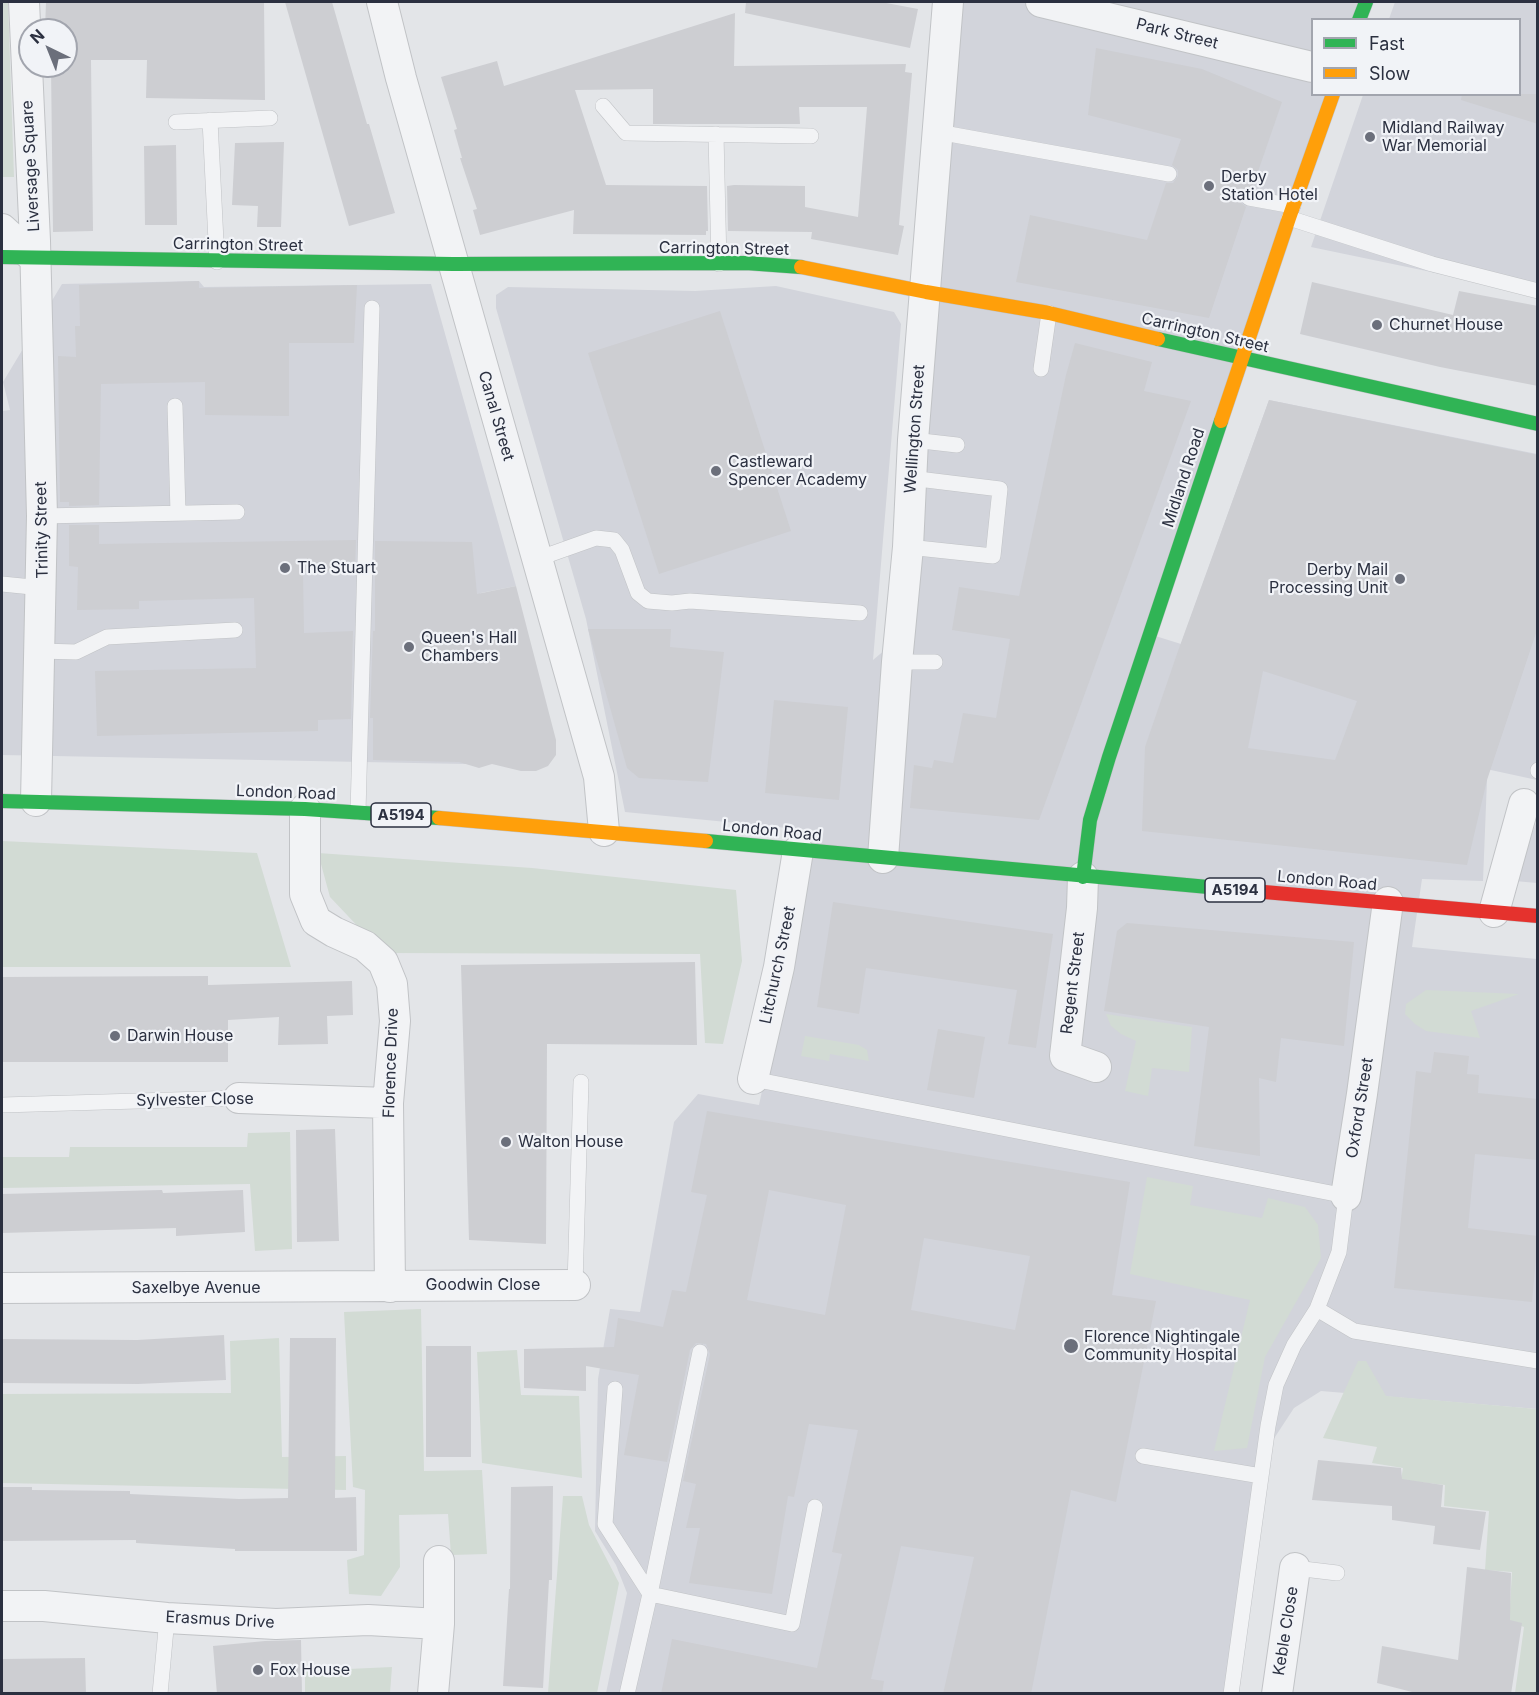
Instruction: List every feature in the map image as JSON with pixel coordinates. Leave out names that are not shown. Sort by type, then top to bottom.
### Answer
[{"type":"main road","points":[[1360,18],[1366,2]]},
{"type":"main road","name":"Midland Road","points":[[1083,877],[1090,820],[1109,757],[1241,359],[1332,96]]},
{"type":"main road","name":"Carrington Street","points":[[2,257],[453,264],[756,263],[823,270],[926,292],[1049,313],[1241,359],[1538,424]]},
{"type":"main road","name":"London Road","points":[[2,801],[358,812],[604,831],[1083,877],[1538,916]]},
{"type":"street","name":"Liversage Square","points":[[24,2],[35,259]]},
{"type":"street","name":"Canal Street","points":[[382,2],[453,264],[599,777],[604,831]]},
{"type":"street","name":"Wellington Street","points":[[883,858],[908,547],[910,478],[948,2]]},
{"type":"street","name":"Park Street","points":[[1041,2],[1311,67]]},
{"type":"street","points":[[2,228],[35,259]]},
{"type":"street","name":"Trinity Street","points":[[35,259],[42,516],[36,801]]},
{"type":"street","points":[[1494,912],[1524,804]]},
{"type":"street","name":"Florence Drive","points":[[305,809],[305,894],[316,921],[365,946],[383,962],[392,984],[395,1021],[388,1103],[390,1287]]},
{"type":"street","name":"Litchurch Street","points":[[753,1079],[779,967],[798,850]]},
{"type":"street","name":"Regent Street","points":[[1083,877],[1082,908],[1065,1056],[1096,1066]]},
{"type":"street","name":"Oxford Street","points":[[1346,1196],[1388,902]]},
{"type":"street","name":"Sylvester Close","points":[[239,1098],[388,1103]]},
{"type":"street","name":"Goodwin Close","points":[[390,1287],[575,1285]]},
{"type":"street","name":"Saxelbye Avenue","points":[[2,1288],[390,1287]]},
{"type":"street","points":[[433,1694],[439,1624],[439,1561]]},
{"type":"street","name":"Keble Close","points":[[1277,1694],[1295,1568]]},
{"type":"street","name":"Erasmus Drive","points":[[2,1606],[44,1606],[167,1618],[276,1624],[368,1620],[439,1624]]},
{"type":"lane","points":[[603,106],[626,133],[811,136]]},
{"type":"lane","points":[[176,122],[270,118]]},
{"type":"lane","points":[[210,120],[217,262]]},
{"type":"lane","points":[[938,132],[1170,174]]},
{"type":"lane","points":[[716,134],[719,264]]},
{"type":"lane","points":[[1249,198],[1432,264],[1538,291]]},
{"type":"lane","points":[[358,812],[372,308]]},
{"type":"lane","points":[[1041,369],[1049,313]]},
{"type":"lane","points":[[175,406],[178,513]]},
{"type":"lane","points":[[913,440],[957,445]]},
{"type":"lane","points":[[908,547],[993,556],[1000,489],[910,478]]},
{"type":"lane","points":[[42,516],[237,512]]},
{"type":"lane","points":[[537,559],[596,538],[614,540],[622,550],[638,593],[648,601],[672,603],[690,601],[860,612]]},
{"type":"lane","points":[[2,584],[42,588]]},
{"type":"lane","points":[[40,651],[76,652],[107,637],[235,630]]},
{"type":"lane","points":[[897,662],[935,662]]},
{"type":"lane","points":[[753,1079],[1346,1196]]},
{"type":"lane","points":[[575,1285],[581,1082]]},
{"type":"lane","name":"Sylvester Close","points":[[2,1105],[239,1098]]},
{"type":"lane","name":"Oxford Street","points":[[1231,1694],[1276,1385],[1294,1346],[1317,1309],[1339,1252],[1346,1196]]},
{"type":"lane","points":[[1317,1309],[1354,1331],[1538,1361]]},
{"type":"lane","points":[[627,1694],[700,1352]]},
{"type":"lane","points":[[615,1389],[605,1524],[650,1594],[792,1624],[815,1507]]},
{"type":"lane","points":[[1143,1456],[1261,1476]]},
{"type":"lane","points":[[1295,1568],[1337,1573]]},
{"type":"lane","points":[[160,1694],[167,1618]]},
{"type":"shaded area","points":[[2,2],[8,2],[14,177],[2,177]]},
{"type":"shaded area","points":[[963,2],[1361,2],[1356,18],[1311,18],[1311,96],[1333,96],[1149,634],[1181,644],[1269,400],[1537,454],[1537,780],[1357,741],[1487,780],[1483,881],[1422,879],[1412,947],[1537,959],[1537,1409],[1321,1391],[1294,1408],[1273,1440],[1262,1493],[1239,1693],[606,1693],[627,1593],[616,1565],[595,1531],[598,1379],[610,1309],[640,1312],[674,1122],[698,1094],[759,1105],[818,831],[625,812],[586,619],[496,308],[496,295],[508,287],[695,291],[776,286],[894,312],[901,324],[873,660],[905,633]]},
{"type":"shaded area","points":[[1395,2],[1537,2],[1537,294],[1311,247],[1363,96],[1521,96],[1521,18],[1389,18]]},
{"type":"shaded area","points":[[199,281],[204,287],[431,284],[516,586],[481,593],[450,621],[466,764],[2,755],[2,411],[10,410],[3,382],[62,284]]},
{"type":"shaded area","points":[[1537,820],[1537,883],[1515,881]]},
{"type":"shaded area","points":[[2,841],[257,853],[291,967],[2,967]]},
{"type":"shaded area","points":[[318,853],[532,868],[736,890],[742,961],[723,1044],[705,1043],[700,954],[383,953],[330,897]]},
{"type":"shaded area","points":[[1426,990],[1519,994],[1471,1011],[1480,1038],[1426,1031],[1415,1024],[1405,1014],[1406,1004]]},
{"type":"shaded area","points":[[1106,1014],[1192,1027],[1189,1072],[1152,1068],[1148,1096],[1125,1091],[1136,1041],[1111,1026]]},
{"type":"shaded area","points":[[805,1036],[859,1045],[867,1050],[869,1061],[830,1054],[829,1061],[801,1056]]},
{"type":"shaded area","points":[[290,1132],[292,1249],[255,1251],[250,1184],[2,1188],[2,1157],[69,1157],[70,1147],[247,1147],[248,1133]]},
{"type":"shaded area","points":[[1147,1177],[1193,1186],[1190,1205],[1262,1218],[1268,1198],[1305,1207],[1318,1225],[1321,1258],[1265,1357],[1247,1448],[1214,1451],[1250,1300],[1130,1274]]},
{"type":"shaded area","points":[[421,1309],[424,1471],[482,1470],[487,1554],[451,1555],[448,1514],[399,1515],[400,1567],[381,1596],[349,1594],[347,1560],[364,1555],[365,1490],[353,1487],[344,1312]]},
{"type":"shaded area","points":[[279,1338],[282,1457],[346,1456],[346,1490],[2,1483],[2,1394],[231,1393],[230,1341]]},
{"type":"shaded area","points":[[517,1350],[521,1395],[579,1396],[582,1478],[482,1463],[477,1352]]},
{"type":"shaded area","points":[[1358,1361],[1366,1361],[1386,1396],[1537,1409],[1537,1693],[1515,1693],[1524,1627],[1509,1622],[1512,1572],[1485,1570],[1489,1511],[1444,1506],[1445,1485],[1401,1480],[1403,1468],[1372,1463],[1377,1447],[1323,1438]]},
{"type":"shaded area","points":[[563,1496],[582,1496],[589,1525],[619,1583],[597,1693],[548,1693]]},
{"type":"shaded area","points":[[392,1667],[390,1693],[305,1693],[305,1671]]},
{"type":"building","points":[[46,2],[264,2],[265,100],[146,98],[147,60],[91,60],[93,231],[53,232],[51,78],[78,78],[78,18],[45,18]]},
{"type":"building","points":[[285,2],[332,2],[395,213],[349,226]]},
{"type":"building","points":[[746,2],[881,2],[918,9],[910,48],[745,13]]},
{"type":"building","points":[[735,13],[734,66],[906,64],[905,72],[912,73],[899,225],[904,226],[898,255],[811,239],[812,232],[728,231],[727,186],[734,185],[805,186],[805,207],[858,217],[867,107],[799,107],[800,124],[653,124],[653,89],[575,90],[606,185],[707,186],[708,231],[706,235],[573,234],[574,210],[480,235],[473,210],[477,209],[460,158],[462,158],[454,130],[457,129],[441,77],[497,61],[504,86]]},
{"type":"building","name":"Derby Station Hotel","points":[[1096,48],[1202,69],[1282,102],[1252,189],[1245,189],[1240,196],[1240,202],[1246,207],[1209,318],[1016,282],[1030,215],[1147,240],[1166,183],[1173,183],[1178,176],[1178,170],[1172,165],[1181,139],[1088,115]]},
{"type":"building","points":[[1538,94],[1538,124],[1461,100],[1462,96]]},
{"type":"building","points":[[284,142],[281,227],[257,227],[258,206],[232,205],[235,143]]},
{"type":"building","points":[[176,145],[177,225],[145,225],[144,146]]},
{"type":"building","points":[[199,281],[199,288],[357,285],[354,343],[289,343],[289,416],[205,415],[205,382],[101,384],[99,505],[69,506],[69,502],[60,502],[58,356],[76,357],[75,326],[80,326],[79,285]]},
{"type":"building","points":[[1312,282],[1453,315],[1459,291],[1538,306],[1538,386],[1440,367],[1300,334]]},
{"type":"building","points":[[720,311],[791,531],[659,574],[588,353]]},
{"type":"building","points":[[1075,343],[1152,362],[1144,391],[1191,401],[1039,820],[910,808],[914,765],[932,768],[934,760],[953,763],[963,713],[996,718],[1010,639],[952,630],[959,587],[1019,596],[1066,375]]},
{"type":"building","name":"Derby Mail Processing Unit","points":[[1269,400],[1538,455],[1538,627],[1487,780],[1467,865],[1142,831],[1145,747]],"holes":[[[1263,671],[1357,701],[1335,760],[1248,748]]]},
{"type":"building","points":[[69,525],[99,525],[99,544],[356,540],[355,571],[303,572],[304,633],[353,631],[351,719],[318,720],[318,731],[97,736],[95,671],[256,668],[254,598],[139,601],[139,609],[77,610],[78,567],[69,566]]},
{"type":"building","points":[[375,541],[472,542],[477,594],[516,586],[556,740],[556,755],[548,766],[536,771],[521,771],[492,764],[479,768],[459,762],[373,760],[373,718],[370,718],[373,631],[375,631]]},
{"type":"building","points":[[588,629],[671,629],[670,647],[724,652],[708,782],[639,778],[627,768]]},
{"type":"building","points":[[774,700],[848,707],[839,800],[765,793]]},
{"type":"building","points":[[833,902],[1053,934],[1036,1048],[1008,1044],[1017,990],[866,968],[859,1014],[817,1007]]},
{"type":"building","points":[[1127,923],[1354,942],[1344,1046],[1281,1038],[1276,1082],[1259,1078],[1260,1156],[1194,1146],[1209,1027],[1104,1011],[1117,931]]},
{"type":"building","name":"Walton House","points":[[695,962],[697,1045],[547,1044],[546,1244],[469,1240],[461,965]]},
{"type":"building","name":"Darwin House","points":[[208,976],[208,985],[352,981],[353,1015],[327,1016],[328,1044],[278,1045],[279,1017],[228,1020],[228,1062],[2,1062],[2,977]]},
{"type":"building","points":[[938,1029],[985,1037],[974,1098],[927,1090]]},
{"type":"building","points":[[1434,1052],[1469,1056],[1467,1074],[1479,1075],[1478,1093],[1538,1099],[1538,1160],[1475,1154],[1468,1228],[1538,1236],[1532,1302],[1394,1288],[1416,1071],[1431,1073]]},
{"type":"building","points":[[707,1111],[1130,1182],[1112,1295],[1156,1301],[1116,1502],[1071,1490],[1031,1694],[943,1694],[974,1557],[901,1546],[871,1679],[884,1681],[882,1694],[661,1694],[672,1639],[817,1668],[842,1554],[832,1552],[858,1430],[809,1424],[794,1497],[788,1496],[772,1594],[689,1583],[700,1528],[686,1528],[696,1484],[683,1481],[710,1354],[706,1344],[696,1343],[690,1350],[667,1462],[624,1455],[639,1375],[586,1366],[586,1391],[524,1388],[524,1349],[614,1347],[618,1318],[663,1327],[672,1290],[686,1292],[707,1195],[691,1192]],"holes":[[[769,1190],[846,1205],[825,1315],[747,1300]],[[924,1238],[1030,1256],[1015,1330],[911,1310]]]},
{"type":"building","points":[[335,1129],[339,1241],[297,1242],[296,1130]]},
{"type":"building","points":[[162,1190],[163,1193],[243,1190],[245,1232],[176,1236],[176,1228],[2,1233],[2,1194]]},
{"type":"building","points":[[224,1335],[226,1380],[138,1384],[2,1383],[2,1339],[137,1340]]},
{"type":"building","points":[[290,1338],[336,1338],[335,1498],[356,1497],[357,1551],[235,1551],[235,1549],[136,1543],[136,1540],[2,1541],[2,1487],[32,1487],[32,1490],[130,1491],[130,1494],[239,1499],[288,1498]]},
{"type":"building","points":[[426,1346],[471,1346],[471,1457],[426,1457]]},
{"type":"building","points":[[1318,1460],[1401,1468],[1402,1479],[1443,1485],[1441,1507],[1486,1512],[1480,1550],[1433,1544],[1435,1526],[1392,1520],[1392,1506],[1312,1500]]},
{"type":"building","points":[[553,1486],[552,1580],[549,1580],[543,1688],[503,1686],[510,1589],[511,1487]]},
{"type":"building","points":[[1467,1567],[1511,1573],[1510,1620],[1522,1623],[1511,1694],[1420,1694],[1377,1683],[1382,1646],[1458,1660]]},
{"type":"building","name":"Fox House","points":[[301,1640],[302,1694],[217,1694],[213,1646]]},
{"type":"building","points":[[85,1658],[86,1694],[2,1694],[2,1659]]},
{"type":"traffic: fast","points":[[1360,18],[1366,2]]},
{"type":"traffic: fast","points":[[2,257],[453,264],[746,263],[801,267]]},
{"type":"traffic: fast","points":[[1158,339],[1538,424]]},
{"type":"traffic: fast","points":[[1083,877],[1090,820],[1109,757],[1221,421]]},
{"type":"traffic: fast","points":[[2,801],[305,809],[439,818]]},
{"type":"traffic: fast","points":[[706,841],[1230,889]]},
{"type":"traffic: slow","points":[[1221,421],[1332,96]]},
{"type":"traffic: slow","points":[[801,267],[1049,313],[1158,339]]},
{"type":"traffic: slow","points":[[439,818],[706,841]]},
{"type":"traffic: jam","points":[[1230,889],[1538,916]]},
{"type":"place","name":"Midland Railway War Memorial","points":[[1370,137]]},
{"type":"place","name":"Derby Station Hotel","points":[[1209,186]]},
{"type":"place","name":"Churnet House","points":[[1377,325]]},
{"type":"place","name":"Castleward Spencer Academy","points":[[716,471]]},
{"type":"place","name":"The Stuart","points":[[285,568]]},
{"type":"place","name":"Derby Mail Processing Unit","points":[[1400,579]]},
{"type":"place","name":"Queen's Hall Chambers","points":[[409,647]]},
{"type":"place","name":"Darwin House","points":[[115,1036]]},
{"type":"place","name":"Walton House","points":[[506,1142]]},
{"type":"place","name":"Florence Nightingale Community Hospital","points":[[1071,1346]]},
{"type":"place","name":"Fox House","points":[[258,1670]]}]
